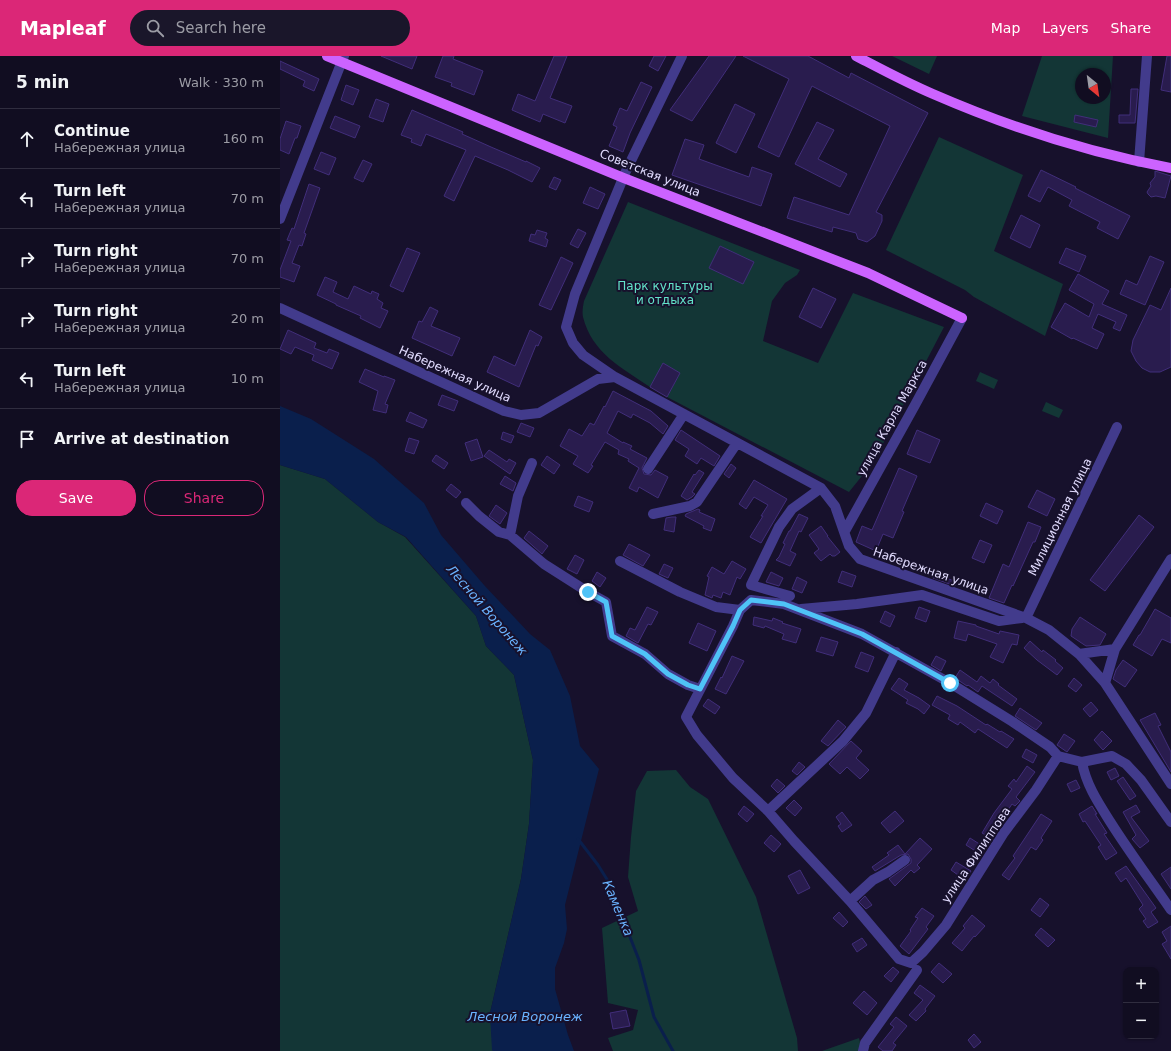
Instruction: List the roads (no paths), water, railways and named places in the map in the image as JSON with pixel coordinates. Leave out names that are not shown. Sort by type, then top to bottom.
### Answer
[{"type":"main road","name":"Советская улица","points":[[326,56],[343,59],[624,178],[868,273],[962,318]]},
{"type":"main road","points":[[856,56],[932,94],[1026,131],[1139,162],[1171,168]]},
{"type":"street","points":[[615,377],[583,355],[573,343],[566,327],[575,294],[624,178],[682,56]]},
{"type":"street","points":[[1139,162],[1147,56]]},
{"type":"street","points":[[280,219],[343,59]]},
{"type":"street","name":"Набережная улица","points":[[280,308],[504,411],[521,415],[539,413],[598,379],[615,377],[821,488],[835,506],[849,546],[860,560],[1026,618],[1049,630],[1079,654],[1105,683],[1171,784]]},
{"type":"street","name":"улица Карла Маркса","points":[[844,531],[962,318]]},
{"type":"street","points":[[648,470],[684,414]]},
{"type":"street","name":"Милиционная улица","points":[[1026,618],[1117,427]]},
{"type":"street","points":[[652,514],[690,506],[697,502],[737,443]]},
{"type":"street","points":[[510,535],[518,496],[532,463]]},
{"type":"street","points":[[790,596],[750,585],[779,527],[792,510],[821,488]]},
{"type":"street","points":[[466,503],[499,532],[510,535],[544,564],[606,602],[612,636],[645,654],[668,674],[688,685],[700,689]]},
{"type":"street","points":[[1105,683],[1114,649],[1171,559]]},
{"type":"street","points":[[620,562],[680,592],[716,607],[740,610],[686,717],[697,735],[733,778],[768,811],[850,901],[898,959],[914,967]]},
{"type":"street","name":"Набережная улица","points":[[799,610],[922,595],[999,621],[1026,618]]},
{"type":"street","name":"Набережная улица","points":[[740,610],[751,600],[784,604],[862,634],[950,683],[1013,722],[1050,747],[1058,756],[1082,762],[1112,756],[1126,764],[1141,780],[1171,822]]},
{"type":"street","points":[[1079,654],[1114,649]]},
{"type":"street","points":[[768,811],[843,741],[866,713],[896,652]]},
{"type":"street","name":"улица Филиппова","points":[[864,1051],[865,1043],[923,952],[946,925],[1003,834],[1036,790],[1058,756]]},
{"type":"street","points":[[1082,762],[1085,776],[1099,803],[1126,847],[1171,910]]},
{"type":"street","points":[[850,901],[873,880],[905,860]]},
{"type":"water","name":"Лесной Воронеж","points":[[280,406],[311,419],[374,459],[424,503],[441,535],[484,585],[530,634],[550,650],[570,696],[580,746],[599,769],[565,905],[567,929],[564,943],[555,968],[555,989],[574,1051],[492,1050],[490,1013],[521,879],[529,824],[533,760],[514,675],[486,646],[476,616],[406,537],[378,522],[325,479],[280,465]]},
{"type":"waterway","name":"Каменка","points":[[578,839],[608,881],[639,960],[654,1017],[673,1051]]},
{"type":"park label","name":"Парк культуры и отдыха","points":[[665,293]]}]
